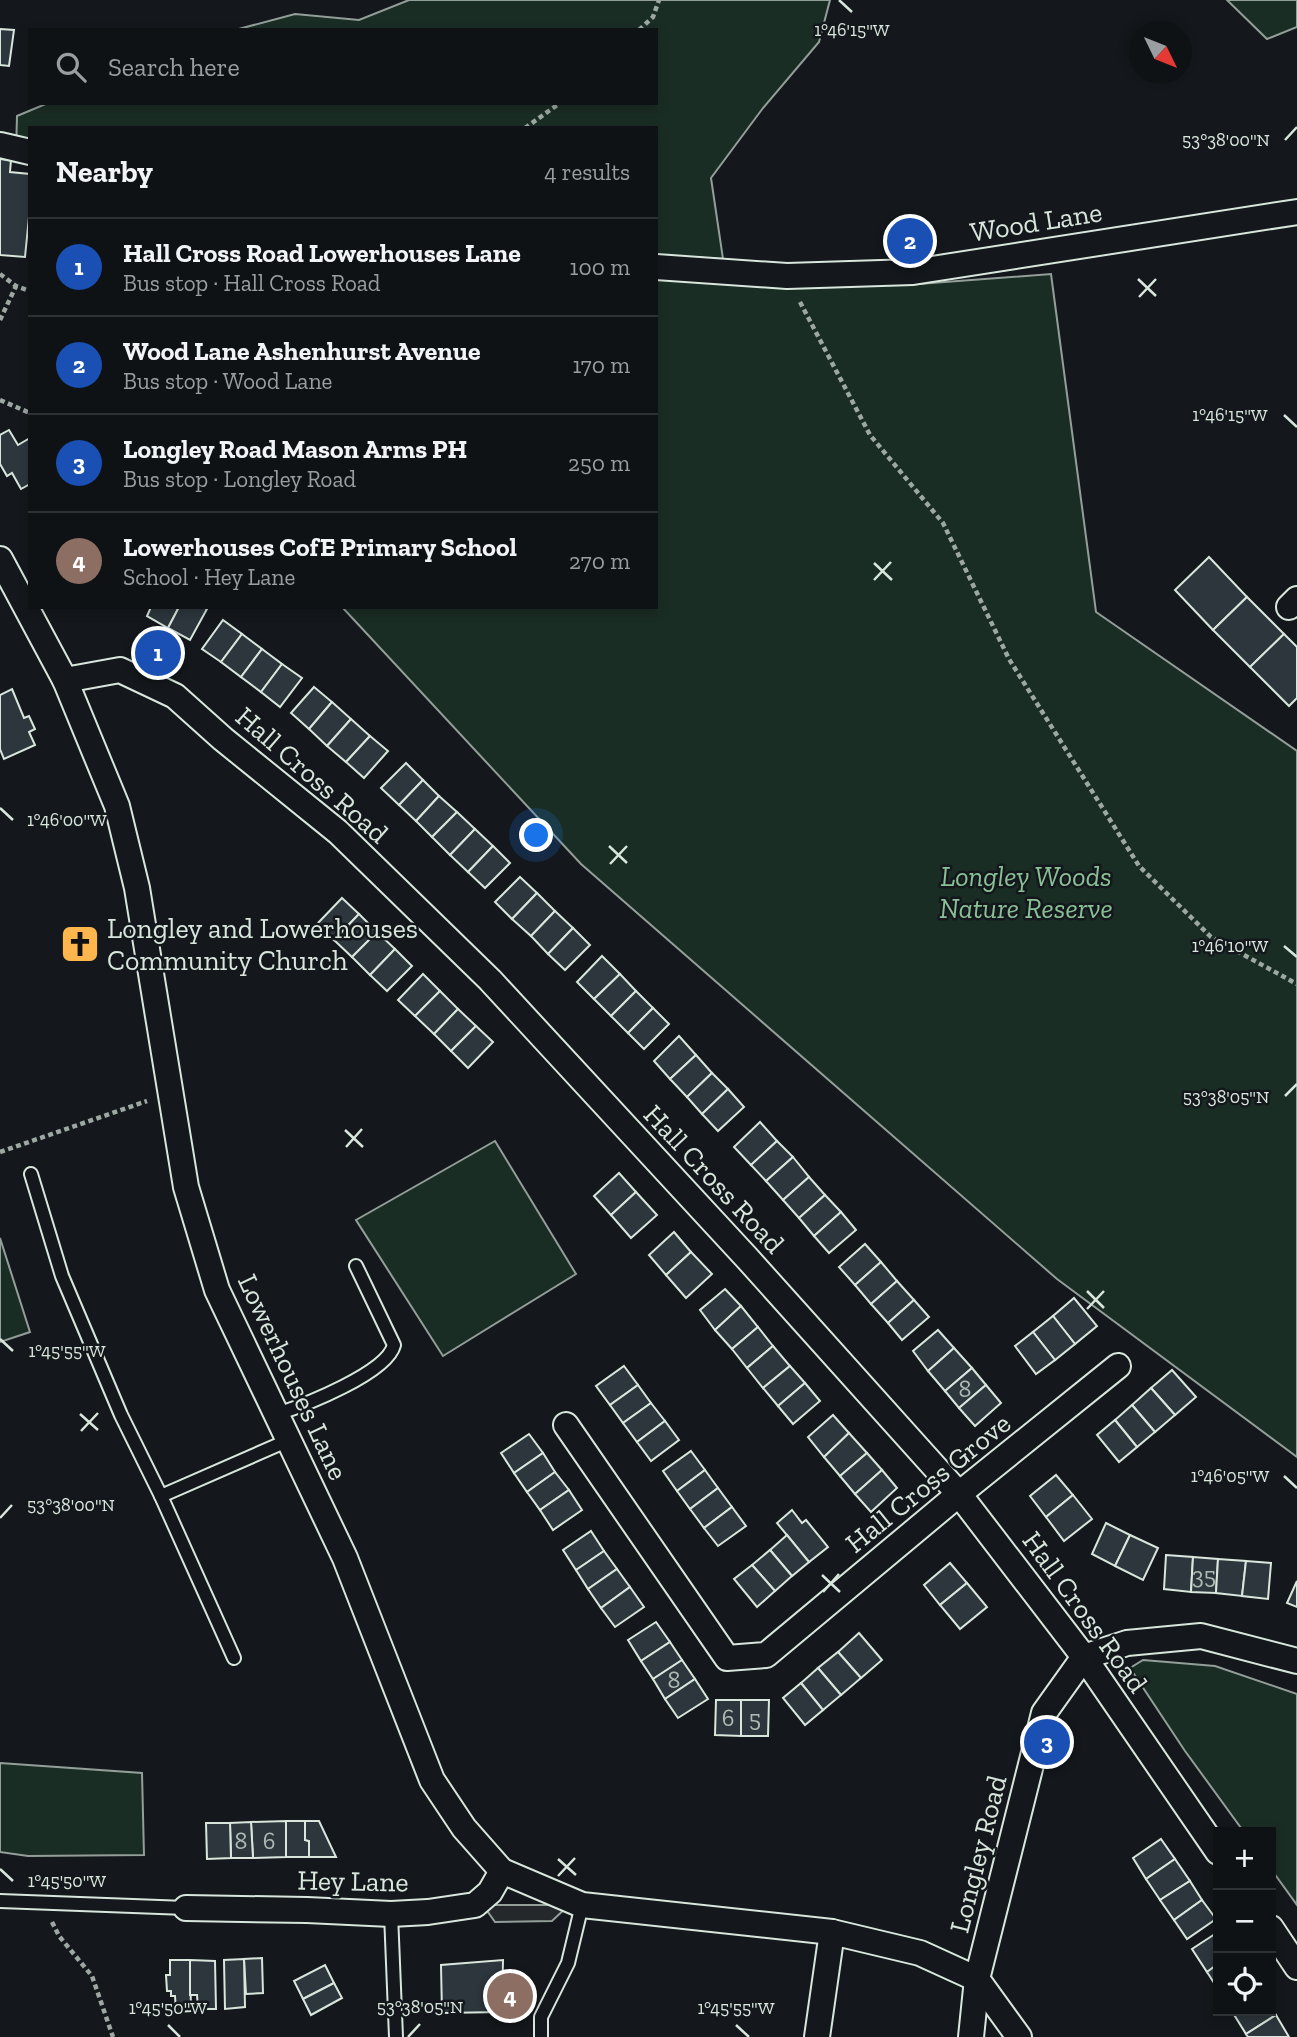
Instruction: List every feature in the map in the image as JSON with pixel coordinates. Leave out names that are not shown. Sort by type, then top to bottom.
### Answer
[{"type":"street","points":[[0,145],[28,152]]},
{"type":"street","name":"Wood Lane","points":[[658,267],[787,276],[913,272],[1297,212]]},
{"type":"street","name":"Lowerhouses Lane","points":[[0,559],[65,680],[117,806],[137,888],[186,1187],[217,1290],[345,1558],[432,1780],[464,1828],[502,1871],[582,1905],[832,1932],[920,1953],[977,1979],[1019,2037]]},
{"type":"street","name":"Hall Cross Road","points":[[65,680],[120,670],[175,696],[338,832],[490,980],[747,1258],[959,1494],[1084,1657],[1213,1845]]},
{"type":"street","name":"Hall Cross Grove","points":[[566,1425],[727,1658],[766,1655],[1118,1366]]},
{"type":"street","points":[[1084,1657],[1127,1643],[1201,1636],[1297,1661]]},
{"type":"street","name":"Longley Road","points":[[971,2037],[977,1979],[1044,1713],[1084,1657]]},
{"type":"street","name":"Hey Lane","points":[[186,1908],[391,1914],[428,1912],[475,1905],[490,1892],[502,1871]]},
{"type":"street","points":[[817,2037],[832,1932]]},
{"type":"street","points":[[1276,1936],[1297,1967]]},
{"type":"lane","points":[[31,1174],[62,1276],[121,1415],[161,1496],[234,1658]]},
{"type":"lane","points":[[277,1414],[310,1403],[380,1366],[392,1353],[394,1345],[356,1266]]},
{"type":"lane","points":[[161,1496],[289,1440]]},
{"type":"lane","points":[[0,1901],[186,1908]]},
{"type":"lane","points":[[541,2037],[541,2017],[568,1963],[582,1905]]},
{"type":"lane","points":[[391,1914],[396,2037]]},
{"type":"path","points":[[641,28],[653,17],[659,0]]},
{"type":"path","points":[[528,126],[557,105]]},
{"type":"path","points":[[0,274],[16,286],[28,290]]},
{"type":"path","points":[[787,276],[870,435],[943,523],[1009,659],[1139,866],[1211,937],[1297,984]]},
{"type":"path","points":[[0,320],[16,286]]},
{"type":"path","points":[[0,400],[28,412]]},
{"type":"path","points":[[0,1152],[171,1093]]},
{"type":"path","points":[[42,1902],[58,1936],[92,1976],[113,2037]]},
{"type":"green space","points":[[409,0],[830,0],[819,42],[763,108],[711,178],[723,259],[658,255],[658,126],[28,126],[28,156],[16,153],[17,116],[43,105],[658,105],[658,28],[242,28],[295,14],[359,20]]},
{"type":"green space","points":[[1227,0],[1297,0],[1297,27],[1267,39]]},
{"type":"green space","name":"Longley Woods Nature Reserve","points":[[1051,274],[1096,612],[1297,751],[1297,1457],[1057,1279],[581,864],[344,609],[658,609],[658,279],[905,285]]},
{"type":"green space","points":[[495,1141],[576,1274],[443,1356],[356,1220]]},
{"type":"green space","points":[[0,1238],[30,1332],[0,1342]]},
{"type":"green space","points":[[1143,1660],[1215,1666],[1297,1694],[1297,1905],[1276,1876],[1276,1827],[1240,1827],[1185,1751],[1130,1668]]},
{"type":"green space","points":[[0,1763],[142,1773],[144,1855],[28,1856],[0,1852]]},
{"type":"shaded area","points":[[483,1905],[569,1905],[552,1921],[495,1922]]},
{"type":"building","points":[[0,29],[14,30],[9,66],[0,65]]},
{"type":"building","points":[[0,159],[11,160],[10,172],[28,174],[28,227],[25,257],[0,255]]},
{"type":"building","points":[[9,430],[18,445],[28,439],[28,485],[21,489],[12,473],[7,476],[0,464],[0,435]]},
{"type":"building","points":[[1209,557],[1247,597],[1213,630],[1175,590]]},
{"type":"building","points":[[1247,597],[1284,634],[1250,667],[1213,630]]},
{"type":"building","points":[[150,609],[178,609],[168,628],[147,616]]},
{"type":"building","points":[[178,609],[207,609],[190,640],[168,628]]},
{"type":"building","points":[[223,620],[242,634],[221,662],[202,649]]},
{"type":"building","points":[[242,634],[262,649],[241,677],[221,662]]},
{"type":"building","points":[[1284,634],[1297,647],[1297,698],[1289,706],[1250,667]]},
{"type":"building","points":[[262,649],[282,664],[261,692],[241,677]]},
{"type":"building","points":[[282,664],[302,678],[280,707],[261,692]]},
{"type":"building","points":[[314,687],[332,702],[309,729],[291,713]]},
{"type":"building","points":[[12,689],[24,718],[29,716],[35,729],[29,732],[35,745],[4,759],[0,749],[0,695]]},
{"type":"building","points":[[332,702],[351,719],[327,746],[309,729]]},
{"type":"building","points":[[351,719],[370,736],[346,762],[327,746]]},
{"type":"building","points":[[370,736],[388,751],[364,778],[346,762]]},
{"type":"building","points":[[406,763],[423,780],[399,805],[381,788]]},
{"type":"building","points":[[423,780],[439,796],[416,821],[399,805]]},
{"type":"building","points":[[439,796],[457,812],[432,837],[416,821]]},
{"type":"building","points":[[457,812],[475,829],[450,855],[432,837]]},
{"type":"building","points":[[475,829],[493,846],[468,872],[450,855]]},
{"type":"building","points":[[493,846],[510,863],[485,888],[468,872]]},
{"type":"building","points":[[520,877],[537,893],[512,919],[495,902]]},
{"type":"building","points":[[537,893],[555,911],[531,936],[512,919]]},
{"type":"building","points":[[342,898],[359,914],[334,940],[317,924]]},
{"type":"building","points":[[555,911],[573,928],[548,954],[531,936]]},
{"type":"building","points":[[359,914],[377,932],[352,957],[334,940]]},
{"type":"building","points":[[573,928],[590,945],[565,970],[548,954]]},
{"type":"building","points":[[377,932],[395,949],[370,975],[352,957]]},
{"type":"building","points":[[395,949],[412,966],[387,991],[370,975]]},
{"type":"building","points":[[602,956],[620,974],[594,999],[577,982]]},
{"type":"building","points":[[423,974],[440,991],[415,1016],[398,1000]]},
{"type":"building","points":[[620,974],[636,991],[611,1016],[594,999]]},
{"type":"building","points":[[440,991],[458,1009],[434,1034],[415,1016]]},
{"type":"building","points":[[636,991],[653,1008],[628,1033],[611,1016]]},
{"type":"building","points":[[653,1008],[669,1024],[644,1049],[628,1033]]},
{"type":"building","points":[[458,1009],[476,1026],[451,1051],[434,1034]]},
{"type":"building","points":[[476,1026],[493,1042],[468,1068],[451,1051]]},
{"type":"building","points":[[679,1036],[696,1055],[670,1079],[654,1061]]},
{"type":"building","points":[[696,1055],[712,1073],[687,1097],[670,1079]]},
{"type":"building","points":[[712,1073],[728,1089],[702,1114],[687,1097]]},
{"type":"building","points":[[728,1089],[744,1107],[718,1131],[702,1114]]},
{"type":"building","points":[[760,1122],[777,1141],[751,1165],[734,1147]]},
{"type":"building","points":[[777,1141],[793,1157],[766,1181],[751,1165]]},
{"type":"building","points":[[793,1157],[809,1177],[783,1200],[766,1181]]},
{"type":"building","points":[[619,1173],[636,1192],[611,1215],[594,1196]]},
{"type":"building","points":[[809,1177],[825,1195],[799,1218],[783,1200]]},
{"type":"building","points":[[636,1192],[657,1215],[631,1238],[611,1215]]},
{"type":"building","points":[[825,1195],[841,1212],[814,1236],[799,1218]]},
{"type":"building","points":[[841,1212],[856,1230],[829,1253],[814,1236]]},
{"type":"building","points":[[674,1232],[691,1252],[666,1275],[649,1255]]},
{"type":"building","points":[[865,1244],[881,1262],[855,1285],[839,1267]]},
{"type":"building","points":[[691,1252],[712,1274],[686,1298],[666,1275]]},
{"type":"building","points":[[881,1262],[897,1281],[871,1304],[855,1285]]},
{"type":"building","points":[[897,1281],[914,1300],[888,1323],[871,1304]]},
{"type":"building","points":[[725,1289],[741,1306],[715,1330],[700,1310]]},
{"type":"building","points":[[1074,1298],[1097,1326],[1075,1344],[1053,1316]]},
{"type":"building","points":[[914,1300],[929,1317],[902,1340],[888,1323]]},
{"type":"building","points":[[741,1306],[758,1327],[732,1349],[715,1330]]},
{"type":"building","points":[[1053,1316],[1075,1344],[1055,1360],[1033,1332]]},
{"type":"building","points":[[758,1327],[773,1346],[747,1368],[732,1349]]},
{"type":"building","points":[[938,1330],[954,1348],[928,1371],[913,1351]]},
{"type":"building","points":[[1033,1332],[1055,1360],[1036,1374],[1015,1346]]},
{"type":"building","points":[[773,1346],[790,1366],[763,1388],[747,1368]]},
{"type":"building","points":[[954,1348],[972,1368],[945,1391],[928,1371]]},
{"type":"building","points":[[624,1366],[638,1385],[610,1405],[596,1386]]},
{"type":"building","points":[[790,1366],[805,1383],[778,1406],[763,1388]]},
{"type":"building","points":[[972,1368],[986,1385],[959,1408],[945,1391]]},
{"type":"building","points":[[1172,1370],[1196,1397],[1175,1415],[1151,1388]]},
{"type":"building","points":[[805,1383],[820,1401],[793,1424],[778,1406]]},
{"type":"building","points":[[638,1385],[651,1403],[623,1423],[610,1405]]},
{"type":"building","points":[[986,1385],[1001,1403],[975,1426],[959,1408]]},
{"type":"building","points":[[1151,1388],[1175,1415],[1155,1432],[1132,1405]]},
{"type":"building","points":[[651,1403],[665,1421],[637,1442],[623,1423]]},
{"type":"building","points":[[1132,1405],[1155,1432],[1137,1447],[1115,1420]]},
{"type":"building","points":[[833,1415],[849,1433],[824,1457],[808,1437]]},
{"type":"building","points":[[1115,1420],[1137,1447],[1119,1462],[1097,1435]]},
{"type":"building","points":[[665,1421],[679,1440],[651,1461],[637,1442]]},
{"type":"building","points":[[849,1433],[867,1453],[840,1476],[824,1457]]},
{"type":"building","points":[[529,1434],[543,1453],[514,1473],[501,1453]]},
{"type":"building","points":[[691,1451],[705,1470],[677,1491],[663,1471]]},
{"type":"building","points":[[543,1453],[555,1472],[527,1492],[514,1473]]},
{"type":"building","points":[[867,1453],[882,1470],[855,1494],[840,1476]]},
{"type":"building","points":[[705,1470],[718,1488],[690,1509],[677,1491]]},
{"type":"building","points":[[882,1470],[897,1488],[871,1512],[855,1494]]},
{"type":"building","points":[[555,1472],[569,1490],[540,1510],[527,1492]]},
{"type":"building","points":[[1056,1475],[1073,1495],[1046,1517],[1030,1496]]},
{"type":"building","points":[[718,1488],[732,1507],[704,1528],[690,1509]]},
{"type":"building","points":[[569,1490],[582,1510],[553,1530],[540,1510]]},
{"type":"building","points":[[1073,1495],[1092,1519],[1064,1541],[1046,1517]]},
{"type":"building","points":[[732,1507],[746,1526],[718,1546],[704,1528]]},
{"type":"building","points":[[792,1510],[802,1523],[806,1520],[828,1547],[809,1562],[777,1523]]},
{"type":"building","points":[[1106,1523],[1130,1535],[1115,1566],[1092,1554]]},
{"type":"building","points":[[591,1531],[604,1551],[576,1570],[563,1550]]},
{"type":"building","points":[[787,1535],[809,1562],[792,1576],[770,1550]]},
{"type":"building","points":[[1130,1535],[1158,1548],[1143,1580],[1115,1566]]},
{"type":"building","points":[[770,1550],[792,1576],[775,1591],[752,1565]]},
{"type":"building","points":[[604,1551],[617,1569],[588,1589],[576,1570]]},
{"type":"building","points":[[1166,1555],[1193,1557],[1191,1592],[1164,1589]]},
{"type":"building","points":[[1193,1557],[1218,1559],[1216,1593],[1191,1592]]},
{"type":"building","points":[[1218,1559],[1246,1561],[1242,1596],[1216,1593]]},
{"type":"building","points":[[1246,1561],[1271,1563],[1268,1599],[1242,1596]]},
{"type":"building","points":[[950,1563],[967,1583],[940,1605],[924,1585]]},
{"type":"building","points":[[752,1565],[775,1591],[757,1607],[734,1579]]},
{"type":"building","points":[[617,1569],[630,1587],[601,1608],[588,1589]]},
{"type":"building","points":[[1297,1581],[1297,1607],[1287,1603]]},
{"type":"building","points":[[967,1583],[987,1607],[960,1629],[940,1605]]},
{"type":"building","points":[[630,1587],[644,1607],[615,1627],[601,1608]]},
{"type":"building","points":[[656,1622],[670,1642],[641,1661],[628,1640]]},
{"type":"building","points":[[859,1633],[882,1660],[861,1678],[838,1652]]},
{"type":"building","points":[[670,1642],[682,1660],[653,1679],[641,1661]]},
{"type":"building","points":[[838,1652],[861,1678],[841,1695],[818,1668]]},
{"type":"building","points":[[682,1660],[695,1679],[665,1699],[653,1679]]},
{"type":"building","points":[[818,1668],[841,1695],[823,1710],[801,1683]]},
{"type":"building","points":[[695,1679],[708,1699],[678,1718],[665,1699]]},
{"type":"building","points":[[801,1683],[823,1710],[805,1725],[783,1698]]},
{"type":"building","points":[[716,1700],[741,1700],[741,1736],[715,1735]]},
{"type":"building","points":[[741,1700],[769,1700],[768,1736],[741,1736]]},
{"type":"building","points":[[286,1821],[286,1857],[253,1858],[251,1822]]},
{"type":"building","points":[[286,1821],[305,1821],[309,1857],[286,1857]]},
{"type":"building","points":[[305,1821],[319,1821],[336,1857],[309,1857]]},
{"type":"building","points":[[251,1822],[253,1858],[231,1858],[230,1823]]},
{"type":"building","points":[[206,1823],[230,1823],[231,1858],[207,1859]]},
{"type":"building","points":[[1161,1839],[1175,1859],[1146,1879],[1133,1858]]},
{"type":"building","points":[[1175,1859],[1190,1881],[1160,1900],[1146,1879]]},
{"type":"building","points":[[1190,1881],[1202,1900],[1174,1920],[1160,1900]]},
{"type":"building","points":[[1202,1900],[1213,1915],[1213,1921],[1187,1939],[1174,1920]]},
{"type":"building","points":[[1213,1935],[1213,1968],[1207,1972],[1192,1949]]},
{"type":"building","points":[[262,1958],[263,1993],[246,1994],[244,1959]]},
{"type":"building","points":[[244,1959],[245,2007],[225,2009],[224,1960]]},
{"type":"building","points":[[170,1960],[190,1960],[191,2011],[176,2012],[175,1996],[171,1996],[171,1991],[167,1991],[166,1975],[170,1975]]},
{"type":"building","points":[[190,1960],[215,1961],[216,2009],[198,2009],[197,1995],[190,1995]]},
{"type":"building","points":[[503,1960],[502,2012],[442,2013],[441,1965]]},
{"type":"building","points":[[325,1965],[334,1983],[303,1999],[294,1981]]},
{"type":"building","points":[[1213,1968],[1213,1981],[1207,1972]]},
{"type":"building","points":[[334,1983],[342,1998],[311,2015],[303,1999]]},
{"type":"building","points":[[1276,2015],[1289,2037],[1248,2037],[1246,2034]]},
{"type":"building","points":[[1235,2016],[1274,2016],[1246,2034]]},
{"type":"place","name":"Wood Lane Ashenhurst Avenue","points":[[910,241]]},
{"type":"place","name":"Hall Cross Road Lowerhouses Lane","points":[[158,653]]},
{"type":"place","name":"Longley and Lowerhouses Community Church","points":[[80,944]]},
{"type":"place","name":"Longley Road Mason Arms PH","points":[[1047,1742]]},
{"type":"place","name":"Lowerhouses CofE Primary School","points":[[510,1996]]}]
